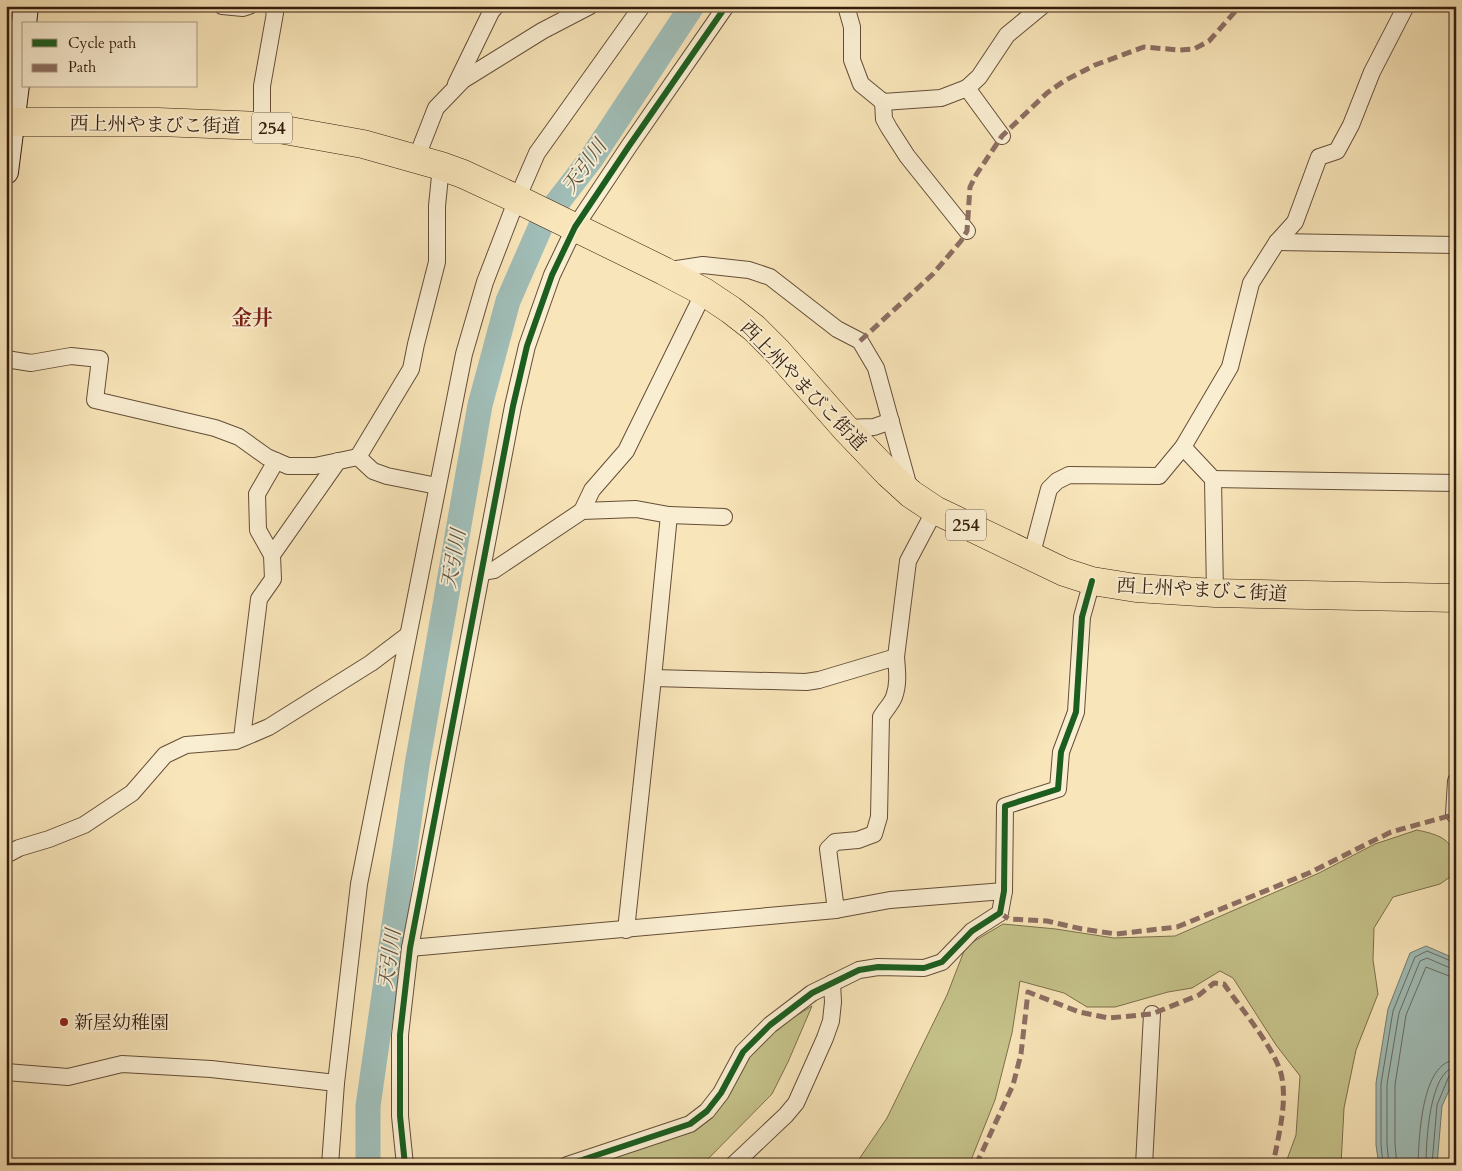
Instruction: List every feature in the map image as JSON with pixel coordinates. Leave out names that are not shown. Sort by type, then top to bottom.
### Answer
[{"type":"highway","name":"西上州やまびこ街道","points":[[10,122],[158,122],[262,126],[363,144],[429,162],[521,201],[664,271],[704,292],[731,310],[754,328],[778,352],[845,428],[911,494],[935,510],[1064,572],[1092,581],[1136,588],[1215,593],[1456,598]]},
{"type":"main road","points":[[24,22],[26,6]]},
{"type":"main road","points":[[6,172],[10,122],[22,42]]},
{"type":"street","points":[[222,6],[243,8],[249,6]]},
{"type":"street","points":[[262,126],[262,86],[275,13],[272,6]]},
{"type":"street","points":[[452,91],[491,12],[496,6]]},
{"type":"street","points":[[358,458],[411,369],[438,262],[437,206],[429,162],[436,108],[463,80],[526,41],[590,6]]},
{"type":"street","points":[[330,1165],[336,1083],[359,884],[464,354],[485,282],[521,201],[537,153],[642,6]]},
{"type":"street","points":[[405,1165],[400,1116],[400,1035],[410,948],[511,416],[527,346],[552,275],[572,226],[726,6]]},
{"type":"street","points":[[846,6],[852,27],[852,60],[861,84],[883,102],[941,98],[967,88],[979,77],[1007,36],[1042,6]]},
{"type":"street","points":[[1031,557],[1049,489],[1057,481],[1068,475],[1159,476],[1183,447],[1230,367],[1251,283],[1276,242],[1295,222],[1319,157],[1337,151],[1351,125],[1372,72],[1406,6]]},
{"type":"street","points":[[967,88],[1002,136]]},
{"type":"street","points":[[883,102],[884,119],[889,128],[908,156],[967,231]]},
{"type":"street","points":[[1276,242],[1456,244]]},
{"type":"street","points":[[664,271],[702,265],[749,270],[770,277],[837,329],[860,341],[876,368],[911,494]]},
{"type":"street","points":[[482,572],[494,570],[582,510],[592,490],[626,451],[704,292]]},
{"type":"street","points":[[6,359],[31,363],[71,356],[100,359],[95,400],[215,428],[239,437],[267,457],[288,466],[315,466],[358,458],[374,471],[387,476],[438,486]]},
{"type":"street","points":[[845,428],[874,427],[891,421]]},
{"type":"street","points":[[1183,447],[1213,480],[1215,593]]},
{"type":"street","points":[[242,738],[259,599],[273,579],[272,556],[258,530],[257,494],[276,461]]},
{"type":"street","points":[[272,556],[338,461]]},
{"type":"street","points":[[1213,480],[1456,483]]},
{"type":"street","points":[[582,510],[636,509],[668,515],[724,518]]},
{"type":"street","points":[[836,910],[828,849],[835,842],[858,840],[874,834],[879,817],[881,716],[894,698],[897,681],[896,657],[908,561],[935,510]]},
{"type":"street","points":[[626,930],[668,515]]},
{"type":"street","points":[[567,1165],[690,1124],[707,1111],[722,1093],[744,1052],[770,1024],[812,994],[859,970],[878,967],[924,968],[942,962],[972,931],[1000,913],[1004,891],[1005,806],[1058,789],[1061,752],[1076,712],[1082,617],[1092,581]]},
{"type":"street","points":[[6,856],[19,848],[49,839],[84,825],[132,793],[166,756],[186,745],[236,741],[270,727],[363,669],[408,634]]},
{"type":"street","points":[[653,678],[806,682],[820,680],[896,657]]},
{"type":"street","points":[[1454,814],[1456,781]]},
{"type":"street","points":[[410,948],[836,910],[890,900],[1004,891]]},
{"type":"street","points":[[733,1165],[786,1115],[796,1103],[826,1038],[833,1002],[832,983]]},
{"type":"street","points":[[1144,1165],[1152,1014]]},
{"type":"street","points":[[6,1072],[68,1077],[122,1064],[211,1069],[336,1083]]},
{"type":"shaded area","points":[[1417,830],[1435,835],[1447,842],[1454,854],[1456,873],[1440,884],[1393,897],[1374,928],[1373,960],[1378,994],[1356,1050],[1344,1108],[1341,1165],[1285,1165],[1296,1135],[1300,1076],[1276,1045],[1233,978],[1220,971],[1192,988],[1168,992],[1115,1007],[1087,1007],[1064,993],[1020,981],[1012,1033],[995,1100],[969,1165],[855,1165],[887,1118],[947,995],[966,946],[1003,924],[1056,929],[1114,938],[1175,936],[1319,873],[1375,844]]},
{"type":"shaded area","points":[[812,1006],[772,1094],[702,1165],[584,1165],[698,1127],[749,1055],[776,1028]]},
{"type":"water","points":[[1426,946],[1456,959],[1456,1075],[1442,1106],[1437,1165],[1379,1165],[1376,1145],[1376,1083],[1388,1009],[1410,953]]},
{"type":"waterway","name":"天引川","points":[[368,1165],[368,1106],[417,765],[480,405],[508,301],[543,221],[591,159],[692,6]]},
{"type":"marked path","points":[[860,341],[933,274],[961,241],[967,231],[970,187],[976,175],[1002,136],[1047,93],[1064,81],[1095,65],[1144,47],[1179,50],[1194,49],[1209,41],[1240,6]]},
{"type":"marked path","points":[[1000,913],[1009,919],[1047,921],[1116,934],[1177,927],[1309,873],[1391,832],[1456,814]]},
{"type":"marked path","points":[[976,1165],[1013,1085],[1021,1054],[1028,992],[1079,1012],[1109,1018],[1152,1014],[1199,995],[1214,983],[1224,984],[1266,1043],[1279,1067],[1282,1078],[1283,1099],[1273,1165]]},
{"type":"cycle path","points":[[405,1165],[400,1116],[400,1035],[410,948],[513,406],[527,346],[552,275],[575,227],[726,6]]},
{"type":"cycle path","points":[[567,1165],[690,1124],[707,1111],[721,1093],[743,1052],[770,1025],[812,993],[859,970],[878,967],[924,968],[942,962],[972,931],[1000,913],[1004,891],[1005,806],[1058,789],[1061,752],[1076,712],[1082,617],[1092,581]]},
{"type":"place","name":"新屋幼稚園","points":[[64,1022]]},
{"type":"district","name":"金井","points":[[252,318]]}]
